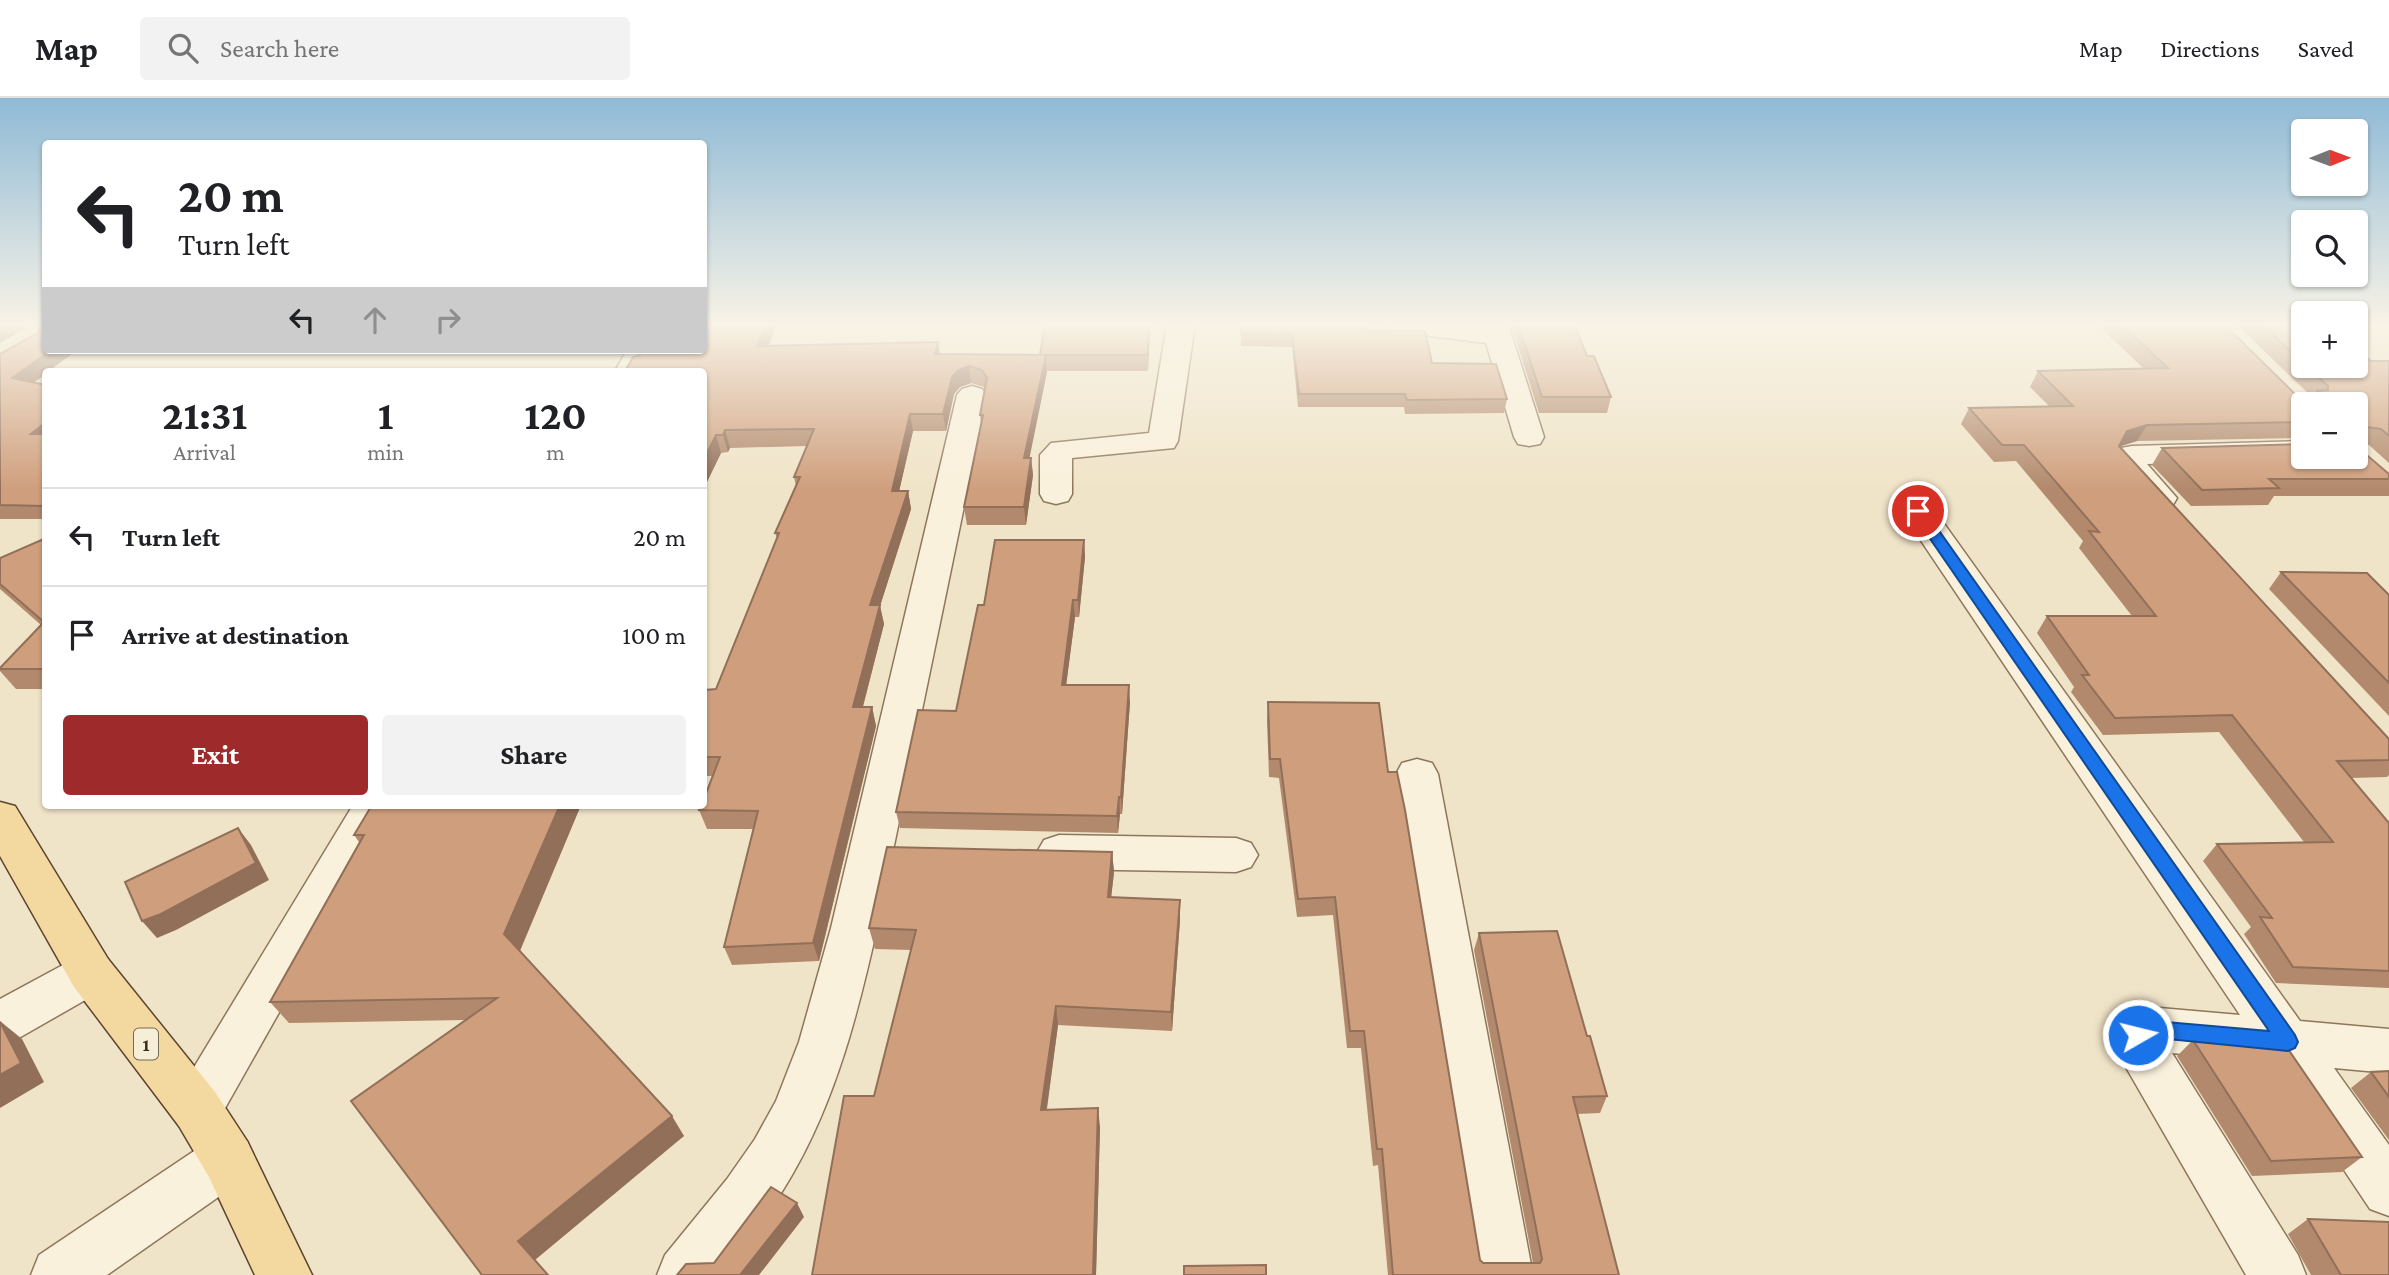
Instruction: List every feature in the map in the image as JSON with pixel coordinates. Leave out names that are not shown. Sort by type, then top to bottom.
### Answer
[{"type":"main road","name":"1","points":[[0,818],[91,973],[197,1109],[228,1158],[284,1275]]},
{"type":"street","points":[[1056,494],[1056,455],[1062,450],[1163,441],[1173,379]]},
{"type":"street","points":[[1511,379],[1529,437]]},
{"type":"street","points":[[685,1275],[719,1234],[771,1162],[796,1115],[892,848],[972,395]]},
{"type":"street","points":[[2184,523],[2128,462],[2132,455],[2291,450]]},
{"type":"street","points":[[1918,511],[2389,1190]]},
{"type":"street","points":[[1417,774],[1505,1275]]},
{"type":"street","points":[[197,1109],[373,809]]},
{"type":"street","points":[[1020,851],[1236,855]]},
{"type":"street","points":[[0,1024],[91,973]]},
{"type":"street","points":[[2278,1275],[2137,1041],[2138,1035],[2148,1028],[2389,1051]]},
{"type":"street","points":[[59,1275],[228,1158]]},
{"type":"building","points":[[0,379],[42,384],[42,425],[31,434],[42,434],[42,506],[0,505]]},
{"type":"building","points":[[707,379],[952,379],[943,414],[910,414],[892,491],[908,491],[870,605],[880,605],[853,707],[872,707],[813,943],[724,947],[758,811],[699,810],[707,809],[707,791],[720,757],[707,757],[707,690],[716,689],[779,533],[775,533],[800,477],[794,477],[814,429],[725,430],[723,435],[716,435],[707,453]]},
{"type":"building","points":[[987,379],[1041,379],[1024,458],[1031,458],[1024,507],[964,507],[983,415],[980,415]]},
{"type":"building","points":[[1297,379],[1501,379],[1507,399],[1407,400],[1405,394],[1299,394]]},
{"type":"building","points":[[1536,379],[1604,379],[1611,397],[1542,397]]},
{"type":"building","points":[[2046,379],[2280,379],[2293,392],[2291,422],[2147,425],[2127,431],[2119,446],[2389,739],[2389,760],[2337,761],[2389,823],[2389,971],[2293,967],[2260,917],[2272,918],[2217,844],[2333,842],[2232,715],[2115,718],[2082,675],[2089,675],[2047,616],[2156,616],[2089,531],[2099,532],[2024,445],[2002,445],[1969,408],[2073,406]]},
{"type":"building","points":[[2320,379],[2389,379],[2389,436],[2381,429],[2368,427],[2368,392],[2317,392],[2328,390],[2328,386]]},
{"type":"building","points":[[2291,444],[2291,469],[2368,469],[2368,456],[2389,474],[2389,479],[2269,479],[2279,488],[2202,490],[2162,448]]},
{"type":"building","points":[[42,540],[42,620],[0,584],[0,558]]},
{"type":"building","points":[[995,540],[1084,540],[1078,600],[1073,600],[1062,685],[1129,685],[1121,797],[1117,816],[896,812],[918,710],[956,711],[978,605],[984,605]]},
{"type":"building","points":[[2281,572],[2367,573],[2389,595],[2389,683]]},
{"type":"building","points":[[42,624],[42,669],[0,668]]},
{"type":"building","points":[[1268,702],[1379,703],[1388,772],[1397,772],[1405,810],[1480,1260],[1483,1263],[1540,1263],[1542,1259],[1479,933],[1557,931],[1607,1096],[1573,1097],[1619,1275],[1393,1275],[1382,1149],[1377,1149],[1364,1031],[1350,1031],[1335,897],[1298,899],[1280,759],[1270,759]]},
{"type":"building","points":[[370,809],[558,809],[504,934],[672,1116],[518,1241],[548,1275],[482,1275],[351,1101],[497,998],[270,1002],[364,835],[354,835]]},
{"type":"building","points":[[238,828],[256,863],[161,914],[142,921],[125,882]]},
{"type":"building","points":[[887,847],[1112,852],[1108,897],[1180,900],[1171,1012],[1056,1006],[1041,1110],[1098,1108],[1093,1275],[812,1275],[844,1096],[874,1096],[916,930],[869,928]]},
{"type":"building","points":[[0,1022],[21,1063],[0,1075]]},
{"type":"building","points":[[2193,1040],[2288,1049],[2362,1157],[2271,1161]]},
{"type":"building","points":[[2389,1071],[2389,1097],[2371,1072]]},
{"type":"building","points":[[771,1187],[797,1203],[740,1275],[677,1275],[686,1264],[714,1263]]},
{"type":"building","points":[[2308,1219],[2389,1222],[2389,1275],[2341,1275]]},
{"type":"building","points":[[1266,1265],[1266,1275],[1184,1275],[1184,1266]]},
{"type":"route","points":[[1918,511],[2288,1042],[2148,1028],[2139,1031],[2138,1035]]}]
